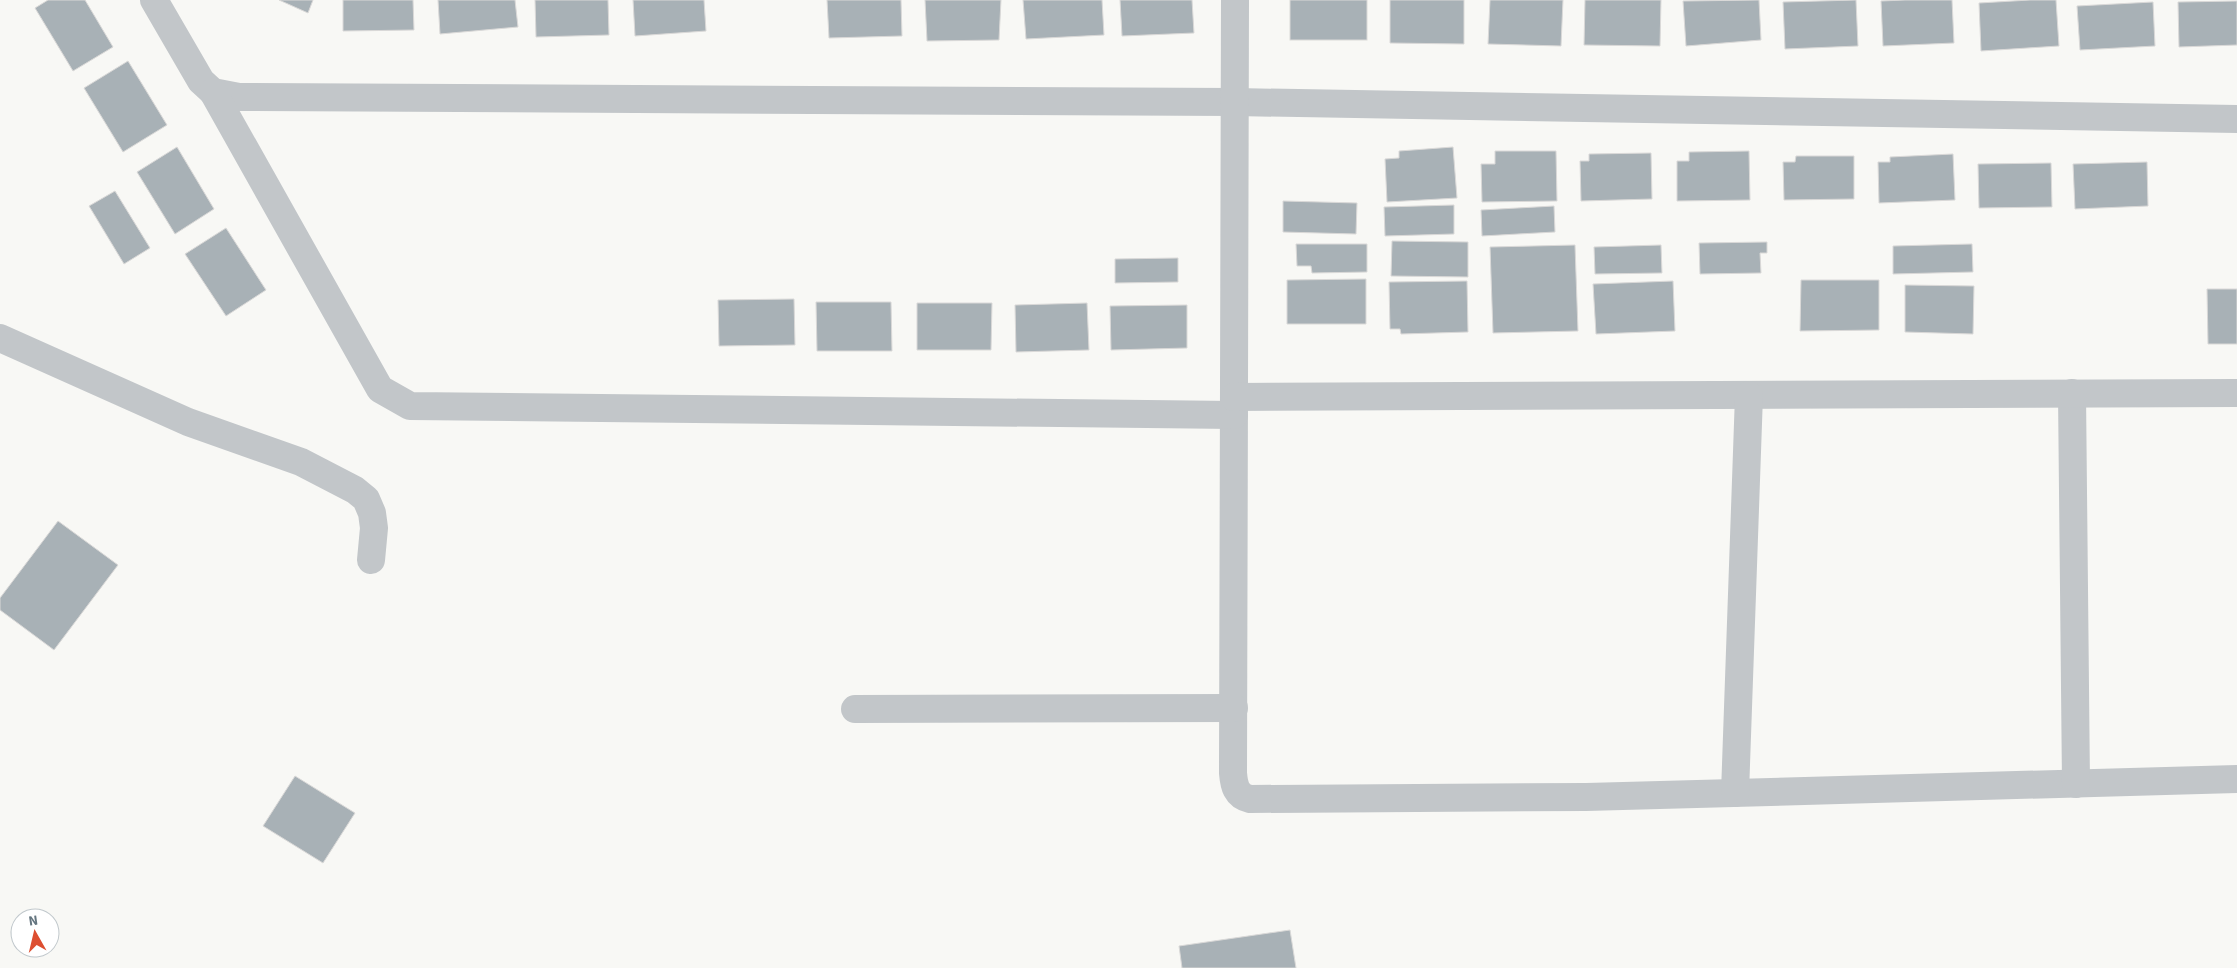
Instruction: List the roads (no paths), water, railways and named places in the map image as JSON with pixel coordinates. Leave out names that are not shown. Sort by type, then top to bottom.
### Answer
[{"type":"street","points":[[154,0],[201,81],[213,92],[380,389],[410,406],[1234,406],[1749,395],[2237,393]]},
{"type":"street","points":[[1235,0],[1234,782],[1236,790],[1244,798],[1586,797],[2237,779]]},
{"type":"street","points":[[213,92],[239,97],[1235,102],[2237,119]]},
{"type":"street","points":[[0,338],[188,422],[301,462],[355,490],[366,499],[372,513],[374,528],[371,560]]},
{"type":"street","points":[[2072,393],[2076,784]]},
{"type":"street","points":[[1736,793],[1749,395]]},
{"type":"street","points":[[854,709],[1234,708]]}]
